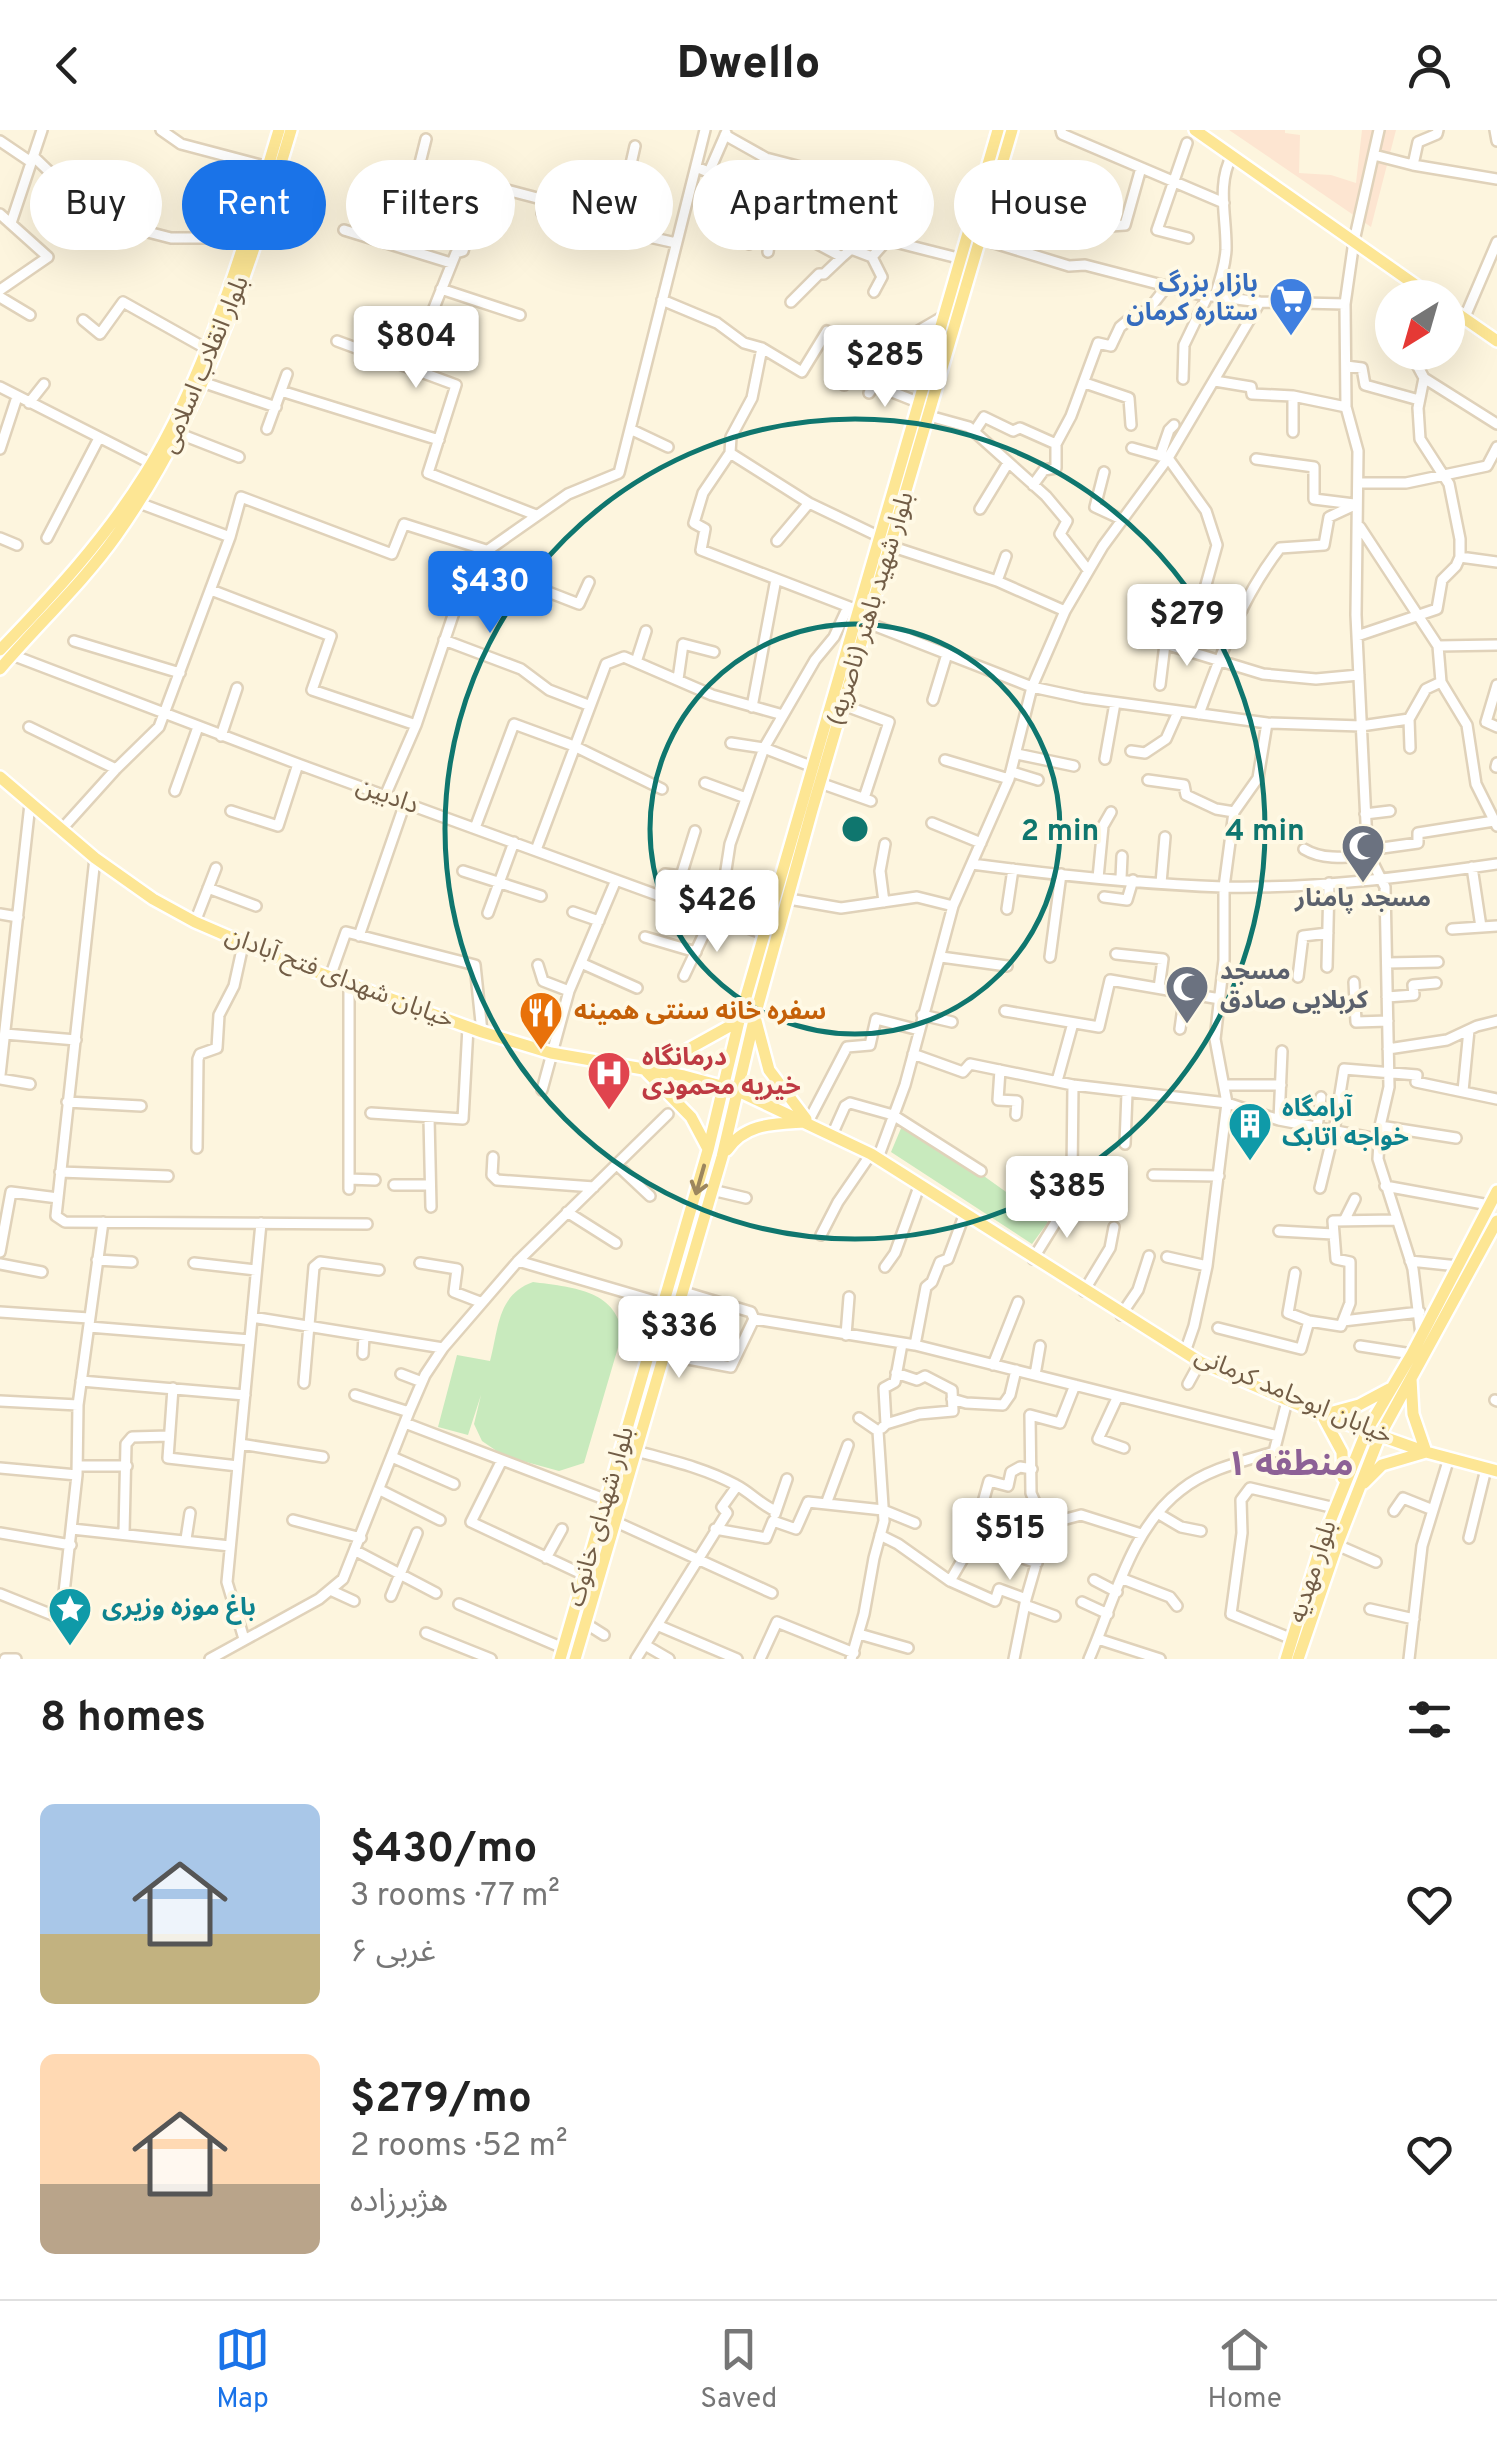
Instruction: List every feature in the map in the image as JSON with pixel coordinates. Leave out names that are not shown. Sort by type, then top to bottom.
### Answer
[{"type":"main road","name":"بلوار انقلاب اسلامی","points":[[270,160],[279,130]]},
{"type":"main road","name":"بلوار انقلاب اسلامی","points":[[0,669],[6,652],[139,503],[180,434],[238,294],[291,130]]},
{"type":"main road","name":"بلوار شهید باهنر (ناصریه)","points":[[736,1090],[868,623],[885,541],[914,446],[920,404],[998,130]]},
{"type":"main road","name":"بلوار شهید باهنر (ناصریه)","points":[[1003,160],[1012,130]]},
{"type":"main road","points":[[1195,130],[1409,280]]},
{"type":"main road","name":"بلوار انقلاب اسلامی","points":[[97,553],[152,464],[205,348],[241,250]]},
{"type":"main road","name":"بلوار شهید باهنر (ناصریه)","points":[[914,446],[929,416],[978,250]]},
{"type":"main road","points":[[1465,319],[1497,341]]},
{"type":"main road","name":"بلوار شهید باهنر (ناصریه)","points":[[722,1086],[854,608],[885,541]]},
{"type":"main road","name":"خیابان شهدای فتح آبادان","points":[[0,776],[95,858],[153,899],[244,945],[552,1054],[736,1090]]},
{"type":"main road","points":[[754,1016],[770,1070],[808,1122]]},
{"type":"main road","points":[[708,1150],[691,1117],[646,1072],[739,1021]]},
{"type":"main road","name":"بلوار شهدای خانوک","points":[[562,1654],[708,1150],[722,1086]]},
{"type":"main road","name":"خیابان ابوحامد کرمانی","points":[[736,1090],[875,1156],[1200,1362],[1322,1415],[1491,1470]]},
{"type":"main road","name":"بلوار شهدای خانوک","points":[[578,1658],[722,1157],[736,1090]]},
{"type":"main road","points":[[722,1157],[735,1138],[750,1130],[766,1124],[808,1122]]},
{"type":"main road","name":"بلوار مهدیه","points":[[1286,1659],[1323,1540],[1367,1430],[1412,1354],[1497,1191]]},
{"type":"main road","name":"بلوار مهدیه","points":[[1298,1659],[1380,1435],[1496,1228]]},
{"type":"main road","points":[[1356,1494],[1382,1465],[1426,1452],[1413,1414],[1411,1374]]},
{"type":"main road","points":[[1342,1492],[1342,1452],[1322,1415],[1359,1405],[1392,1387]]},
{"type":"main road","points":[[1323,1540],[1337,1545]]},
{"type":"street","points":[[11,223],[42,130]]},
{"type":"street","points":[[162,130],[181,144],[242,160]]},
{"type":"street","points":[[181,144],[185,130]]},
{"type":"street","points":[[698,160],[705,130]]},
{"type":"street","points":[[1061,130],[1062,134],[1224,203]]},
{"type":"street","points":[[1380,130],[1354,241],[1345,304],[1346,407],[1358,452],[1357,636],[1369,852],[1385,887],[1388,1087],[1378,1160],[1410,1262],[1421,1335]]},
{"type":"street","points":[[1413,165],[1418,142],[1438,130]]},
{"type":"street","points":[[1495,130],[1497,141]]},
{"type":"street","points":[[714,160],[726,132],[774,160]]},
{"type":"street","points":[[421,160],[426,139]]},
{"type":"street","points":[[0,141],[32,159]]},
{"type":"street","points":[[1187,143],[1158,230],[1188,238]]},
{"type":"street","points":[[633,160],[636,146]]},
{"type":"street","points":[[1374,154],[1497,180]]},
{"type":"street","points":[[1184,379],[1184,345],[1224,270],[1224,170],[1232,156]]},
{"type":"street","points":[[1123,225],[1141,168]]},
{"type":"street","points":[[385,796],[416,725],[471,562],[568,494],[619,472],[693,179]]},
{"type":"street","points":[[0,214],[48,257],[0,294],[30,315]]},
{"type":"street","points":[[344,230],[451,263]]},
{"type":"street","points":[[872,257],[887,240],[962,259]]},
{"type":"street","points":[[1465,316],[1497,242]]},
{"type":"street","points":[[791,302],[851,249],[872,257],[882,277],[874,292]]},
{"type":"street","points":[[428,323],[456,252],[464,250]]},
{"type":"street","points":[[829,250],[842,257]]},
{"type":"street","points":[[1017,250],[1069,266],[1085,266],[1212,296],[1260,302],[1345,304]]},
{"type":"street","points":[[1033,485],[1044,470],[1056,468],[1056,444],[1085,383],[1098,343],[1110,346],[1128,319],[1138,312],[1146,313],[1166,286]]},
{"type":"street","points":[[441,289],[520,315]]},
{"type":"street","points":[[662,300],[717,323],[744,343],[762,348],[802,372],[827,330],[859,343],[862,337],[894,346]]},
{"type":"street","points":[[83,320],[100,334],[123,302],[205,348]]},
{"type":"street","points":[[821,1235],[838,1202],[875,1156],[893,1116],[953,906],[1011,776],[1032,687],[1065,611],[1121,519],[1215,381],[1260,302]]},
{"type":"street","points":[[872,389],[894,346],[946,315]]},
{"type":"street","points":[[337,341],[456,385],[428,473],[536,515]]},
{"type":"street","points":[[684,976],[715,916],[730,844],[764,748],[816,660],[854,608],[701,550],[705,530],[694,523],[703,493],[730,454],[730,437],[752,398],[762,348]]},
{"type":"street","points":[[1346,366],[1362,368],[1365,385],[1420,400]]},
{"type":"street","points":[[1420,370],[1424,378],[1497,424]]},
{"type":"street","points":[[267,430],[287,374]]},
{"type":"street","points":[[844,385],[852,376],[872,389],[920,404]]},
{"type":"street","points":[[1357,636],[1437,609],[1442,580],[1460,557],[1456,520],[1444,475],[1420,439],[1424,378]]},
{"type":"street","points":[[1215,381],[1251,387],[1252,394],[1293,396],[1346,407]]},
{"type":"street","points":[[202,382],[276,407]]},
{"type":"street","points":[[1085,383],[1129,398],[1132,425]]},
{"type":"street","points":[[29,403],[44,384]]},
{"type":"street","points":[[0,388],[152,464]]},
{"type":"street","points":[[281,392],[439,440]]},
{"type":"street","points":[[1293,396],[1293,432]]},
{"type":"street","points":[[0,449],[17,397]]},
{"type":"street","points":[[929,416],[974,432],[1033,485],[1066,520],[1060,534],[1088,570]]},
{"type":"street","points":[[974,432],[984,417],[1056,444]]},
{"type":"street","points":[[1164,457],[1169,430],[1174,426]]},
{"type":"street","points":[[630,429],[668,446]]},
{"type":"street","points":[[180,434],[239,457]]},
{"type":"street","points":[[46,538],[98,440]]},
{"type":"street","points":[[1358,483],[1406,483],[1487,466],[1497,447]]},
{"type":"street","points":[[1132,448],[1164,457],[1206,512],[1217,545],[1204,592],[1242,610]]},
{"type":"street","points":[[730,454],[808,503],[885,541],[997,581],[1065,611]]},
{"type":"street","points":[[1256,459],[1314,467],[1314,499],[1357,504]]},
{"type":"street","points":[[980,509],[1008,463]]},
{"type":"street","points":[[1104,472],[1095,506],[1121,519]]},
{"type":"street","points":[[61,830],[116,768],[160,727],[241,497],[392,554],[404,524],[486,550]]},
{"type":"street","points":[[139,503],[230,537]]},
{"type":"street","points":[[777,541],[808,503]]},
{"type":"street","points":[[1200,714],[1219,658],[1262,571],[1280,548],[1324,545],[1330,518],[1357,504]]},
{"type":"street","points":[[1304,849],[1337,858],[1418,843],[1418,833],[1496,823],[1476,784],[1467,725],[1441,682],[1438,646],[1359,525]]},
{"type":"street","points":[[0,538],[17,545]]},
{"type":"street","points":[[997,581],[1006,556]]},
{"type":"street","points":[[1460,557],[1497,562]]},
{"type":"street","points":[[471,562],[579,604],[589,582]]},
{"type":"street","points":[[752,707],[776,580]]},
{"type":"street","points":[[211,590],[331,636],[312,690],[416,725]]},
{"type":"street","points":[[868,623],[1032,687],[1115,702],[1267,723],[1361,726],[1409,720]]},
{"type":"street","points":[[636,662],[646,632]]},
{"type":"street","points":[[74,640],[180,673]]},
{"type":"street","points":[[444,640],[522,669],[548,690],[588,705]]},
{"type":"street","points":[[678,679],[683,644],[714,652]]},
{"type":"street","points":[[1160,685],[1165,644],[1264,674],[1316,679],[1359,675]]},
{"type":"street","points":[[1438,646],[1497,645]]},
{"type":"street","name":"دادبین","points":[[6,652],[221,736],[764,934]]},
{"type":"street","points":[[933,700],[948,654]]},
{"type":"street","points":[[536,850],[606,664],[624,657],[712,695],[783,715]]},
{"type":"street","points":[[1410,748],[1409,720],[1426,690],[1441,682]]},
{"type":"street","points":[[1497,685],[1486,722],[1497,727]]},
{"type":"street","points":[[221,736],[237,688]]},
{"type":"street","points":[[1105,759],[1115,702]]},
{"type":"street","points":[[820,783],[867,800],[889,722],[843,705]]},
{"type":"street","points":[[1131,750],[1145,754],[1166,740],[1178,712]]},
{"type":"street","points":[[1185,1352],[1207,1266],[1227,1103],[1215,1039],[1224,960],[1224,887],[1234,812],[1258,778],[1267,723]]},
{"type":"street","points":[[474,828],[514,724],[574,746],[662,789]]},
{"type":"street","points":[[29,727],[116,768]]},
{"type":"street","points":[[174,791],[198,727]]},
{"type":"street","points":[[731,744],[764,748],[813,767]]},
{"type":"street","points":[[1017,754],[1074,766]]},
{"type":"street","points":[[945,760],[1038,780]]},
{"type":"street","points":[[231,811],[278,826],[298,764]]},
{"type":"street","points":[[1148,780],[1184,785],[1186,795],[1216,809],[1234,812]]},
{"type":"street","points":[[705,783],[746,798]]},
{"type":"street","points":[[359,936],[405,803]]},
{"type":"street","points":[[30,804],[0,1077],[30,1084]]},
{"type":"street","points":[[1366,814],[1390,811]]},
{"type":"street","points":[[1098,878],[1103,826],[1111,812]]},
{"type":"street","points":[[932,823],[981,844]]},
{"type":"street","points":[[660,896],[665,874],[681,876],[695,831]]},
{"type":"street","points":[[1161,882],[1165,838]]},
{"type":"street","points":[[488,913],[514,842]]},
{"type":"street","points":[[884,844],[880,872],[884,902]]},
{"type":"street","points":[[1104,897],[1127,900],[1122,856]]},
{"type":"street","points":[[95,858],[67,1102],[58,1220],[367,1224]]},
{"type":"street","points":[[972,864],[1224,887],[1329,883],[1497,864]]},
{"type":"street","points":[[1472,867],[1481,927]]},
{"type":"street","points":[[194,922],[216,868]]},
{"type":"street","points":[[1007,909],[1012,869]]},
{"type":"street","points":[[463,871],[540,896]]},
{"type":"street","points":[[1050,957],[1061,874]]},
{"type":"street","points":[[542,1090],[569,991],[616,880]]},
{"type":"street","points":[[1326,967],[1329,883]]},
{"type":"street","points":[[208,888],[256,906]]},
{"type":"street","points":[[789,898],[841,908],[918,898],[953,906]]},
{"type":"street","points":[[573,912],[599,921]]},
{"type":"street","points":[[0,914],[18,917]]},
{"type":"street","points":[[1452,929],[1497,926]]},
{"type":"street","points":[[330,977],[346,932],[475,965],[482,1032]]},
{"type":"street","points":[[1298,977],[1303,936],[1328,933]]},
{"type":"street","points":[[645,937],[696,952]]},
{"type":"street","points":[[198,1148],[198,1059],[200,1054],[217,1048],[219,1015],[234,986],[244,945]]},
{"type":"street","points":[[0,951],[14,952]]},
{"type":"street","points":[[1116,954],[1163,959],[1159,988]]},
{"type":"street","points":[[941,957],[1007,966]]},
{"type":"street","points":[[1387,964],[1438,962]]},
{"type":"street","points":[[581,964],[637,988]]},
{"type":"street","points":[[538,965],[544,981],[569,991]]},
{"type":"street","points":[[1005,1010],[1099,1027],[1110,980],[1220,999]]},
{"type":"street","points":[[1354,982],[1356,1022],[1388,1021]]},
{"type":"street","points":[[1387,996],[1414,994],[1414,984],[1436,983]]},
{"type":"street","points":[[349,984],[349,1184],[375,1180]]},
{"type":"street","points":[[10,988],[22,988]]},
{"type":"street","points":[[1180,1028],[1185,993]]},
{"type":"street","points":[[922,1015],[952,1022]]},
{"type":"street","points":[[808,1122],[847,1047],[870,1045],[876,1018],[919,1030]]},
{"type":"street","points":[[1388,1049],[1447,1040],[1497,1021]]},
{"type":"street","points":[[1057,1082],[1073,1023]]},
{"type":"street","points":[[371,1113],[460,1121],[465,1116],[468,1027]]},
{"type":"street","points":[[1463,1091],[1469,1030]]},
{"type":"street","points":[[4,1034],[76,1040]]},
{"type":"street","points":[[1279,1120],[1282,1051]]},
{"type":"street","points":[[913,1054],[963,1072],[970,1064],[1126,1093],[1227,1103],[1279,1120],[1378,1139]]},
{"type":"street","points":[[1320,1188],[1344,1069],[1417,1075],[1416,1082],[1497,1099]]},
{"type":"street","points":[[1000,1070],[998,1100],[1018,1101],[1016,1115]]},
{"type":"street","points":[[1033,1259],[1067,1204],[1072,1175],[1072,1084]]},
{"type":"street","points":[[1224,1084],[1281,1085]]},
{"type":"street","points":[[1126,1093],[1126,1144]]},
{"type":"street","points":[[1317,1128],[1321,1098]]},
{"type":"street","points":[[67,1102],[140,1106]]},
{"type":"street","points":[[832,1134],[847,1104],[893,1116],[982,1171]]},
{"type":"street","points":[[210,1659],[320,1599],[344,1579],[422,1382],[443,1348],[518,1261],[668,1114]]},
{"type":"street","points":[[430,1118],[430,1206]]},
{"type":"street","points":[[1380,1126],[1456,1138]]},
{"type":"street","points":[[493,1158],[492,1176],[497,1180],[594,1188]]},
{"type":"street","points":[[617,1165],[650,1196]]},
{"type":"street","points":[[60,1172],[168,1176]]},
{"type":"street","points":[[1153,1175],[1219,1176]]},
{"type":"street","points":[[885,1267],[895,1253],[920,1184]]},
{"type":"street","points":[[394,1185],[430,1185]]},
{"type":"street","points":[[1386,1186],[1489,1205]]},
{"type":"street","points":[[712,1190],[746,1198]]},
{"type":"street","points":[[0,1252],[3,1215],[10,1192],[58,1198]]},
{"type":"street","points":[[1345,1219],[1355,1199]]},
{"type":"street","points":[[567,1212],[616,1243]]},
{"type":"street","points":[[915,1345],[926,1286],[932,1282],[940,1262],[948,1259],[965,1213]]},
{"type":"street","points":[[1295,1273],[1288,1312],[1309,1321],[1340,1326],[1350,1302],[1350,1262],[1336,1259],[1333,1221],[1397,1220]]},
{"type":"street","points":[[0,1594],[60,1615],[71,1544],[78,1405],[103,1222]]},
{"type":"street","points":[[244,1639],[228,1590],[261,1223]]},
{"type":"street","points":[[1084,1291],[1110,1248],[1114,1227]]},
{"type":"street","points":[[1278,1231],[1333,1234]]},
{"type":"street","points":[[1121,1315],[1138,1290],[1149,1256]]},
{"type":"street","points":[[1167,1257],[1207,1266]]},
{"type":"street","points":[[97,1260],[132,1262]]},
{"type":"street","points":[[518,1261],[664,1304]]},
{"type":"street","points":[[1410,1262],[1458,1266]]},
{"type":"street","points":[[194,1263],[256,1270]]},
{"type":"street","points":[[420,1263],[457,1270],[454,1292],[480,1302]]},
{"type":"street","points":[[0,1264],[42,1272]]},
{"type":"street","points":[[304,1383],[316,1264],[379,1270]]},
{"type":"street","points":[[684,1292],[750,1312],[754,1319]]},
{"type":"street","points":[[846,1335],[849,1297]]},
{"type":"street","points":[[1418,1297],[1440,1300]]},
{"type":"street","points":[[993,1364],[1018,1302]]},
{"type":"street","points":[[0,1312],[250,1340]]},
{"type":"street","points":[[1342,1321],[1420,1312]]},
{"type":"street","points":[[252,1318],[443,1348]]},
{"type":"street","points":[[754,1319],[915,1345],[1278,1436]]},
{"type":"street","points":[[666,1356],[730,1367],[754,1319]]},
{"type":"street","points":[[1218,1328],[1301,1349],[1309,1321]]},
{"type":"street","points":[[363,1354],[364,1336]]},
{"type":"street","points":[[760,1659],[777,1622],[852,1656],[880,1536],[884,1388],[894,1382],[902,1344]]},
{"type":"street","points":[[1035,1375],[1040,1346]]},
{"type":"street","points":[[1360,1346],[1412,1354]]},
{"type":"street","points":[[1188,1384],[1200,1362]]},
{"type":"street","points":[[952,1399],[1004,1405],[1016,1370]]},
{"type":"street","points":[[859,1418],[882,1428],[919,1414],[953,1411],[952,1390],[925,1376],[917,1380],[896,1373]]},
{"type":"street","points":[[401,1374],[422,1382]]},
{"type":"street","points":[[81,1382],[244,1395]]},
{"type":"street","points":[[1075,1386],[1060,1422],[1030,1415],[1032,1493],[1038,1510],[1066,1519],[1081,1514],[1142,1534]]},
{"type":"street","points":[[173,1388],[168,1458],[238,1466]]},
{"type":"street","points":[[355,1395],[502,1460],[607,1500]]},
{"type":"street","points":[[1118,1396],[1098,1439],[1124,1448]]},
{"type":"street","points":[[0,1400],[78,1405]]},
{"type":"street","points":[[1089,1659],[1142,1534],[1180,1490],[1212,1473],[1274,1452],[1287,1400]]},
{"type":"street","points":[[124,1533],[126,1444],[132,1437],[169,1436]]},
{"type":"street","points":[[240,1444],[323,1457]]},
{"type":"street","points":[[826,1504],[848,1445]]},
{"type":"street","points":[[636,1451],[696,1468],[737,1486],[796,1529],[808,1502],[883,1510],[915,1523]]},
{"type":"street","points":[[392,1457],[454,1484]]},
{"type":"street","points":[[1409,1659],[1422,1546],[1449,1458]]},
{"type":"street","points":[[502,1460],[472,1522],[584,1575]]},
{"type":"street","points":[[0,1468],[77,1470],[127,1466]]},
{"type":"street","points":[[950,1581],[971,1544],[989,1482],[1008,1486],[1012,1472],[1020,1467],[1032,1469]]},
{"type":"street","points":[[1468,1538],[1491,1470]]},
{"type":"street","points":[[716,1529],[766,1538],[787,1479]]},
{"type":"street","points":[[636,1659],[726,1513],[722,1507],[737,1486]]},
{"type":"street","points":[[1292,1639],[1231,1614],[1242,1534],[1241,1500],[1250,1488],[1335,1508]]},
{"type":"street","points":[[380,1490],[440,1520]]},
{"type":"street","points":[[1394,1511],[1403,1498],[1433,1510]]},
{"type":"street","points":[[186,1539],[190,1513]]},
{"type":"street","points":[[1160,1514],[1181,1527],[1201,1531]]},
{"type":"street","points":[[1014,1659],[1050,1516]]},
{"type":"street","points":[[293,1520],[362,1538]]},
{"type":"street","points":[[616,1522],[772,1593]]},
{"type":"street","points":[[72,1529],[230,1546]]},
{"type":"street","points":[[546,1558],[562,1529]]},
{"type":"street","points":[[0,1533],[71,1544]]},
{"type":"street","points":[[391,1596],[417,1533]]},
{"type":"street","points":[[880,1536],[898,1544],[950,1581],[995,1601],[1000,1588],[1054,1616]]},
{"type":"street","points":[[1337,1545],[1376,1562]]},
{"type":"street","points":[[356,1551],[436,1592]]},
{"type":"street","points":[[1011,1554],[1036,1563]]},
{"type":"street","points":[[1123,1579],[1170,1597],[1177,1606]]},
{"type":"street","points":[[1094,1580],[1117,1592]]},
{"type":"street","points":[[330,1590],[354,1600]]},
{"type":"street","points":[[1082,1602],[1108,1614]]},
{"type":"street","points":[[459,1604],[562,1654]]},
{"type":"street","points":[[1370,1609],[1414,1619]]},
{"type":"street","points":[[585,1623],[604,1635]]},
{"type":"street","points":[[657,1625],[738,1659]]},
{"type":"street","points":[[426,1632],[491,1659]]},
{"type":"street","points":[[859,1634],[908,1648]]},
{"type":"street","points":[[1098,1639],[1160,1659]]},
{"type":"street","points":[[645,1644],[668,1659]]},
{"type":"street","points":[[6,1658],[16,1659]]},
{"type":"shaded area","points":[[1229,130],[1285,130],[1300,135],[1299,173],[1331,175],[1356,183],[1362,130],[1396,130],[1371,227]]},
{"type":"green space","points":[[902,1126],[981,1174],[1048,1222],[1032,1244],[891,1152]]},
{"type":"green space","points":[[533,1282],[576,1289],[601,1299],[618,1319],[622,1334],[584,1463],[559,1471],[504,1456],[482,1441],[474,1424],[481,1395],[468,1435],[438,1427],[457,1355],[490,1361],[506,1304],[512,1295]]},
{"type":"place","name":"بازار بزرگ ستاره کرمان","points":[[1291,337]]},
{"type":"place","name":"مسجد پامنار","points":[[1363,884]]},
{"type":"place","name":"مسجد کربلایی صادق","points":[[1187,1025]]},
{"type":"place","name":"سفره خانه سنتی همینه","points":[[541,1051]]},
{"type":"place","name":"درمانگاه خیریه محمودی","points":[[609,1111]]},
{"type":"place","name":"آرامگاه خواجه اتابک","points":[[1250,1162]]},
{"type":"place","name":"باغ موزه وزیری","points":[[70,1647]]},
{"type":"district","name":"منطقه ۱","points":[[1290,1466]]}]
